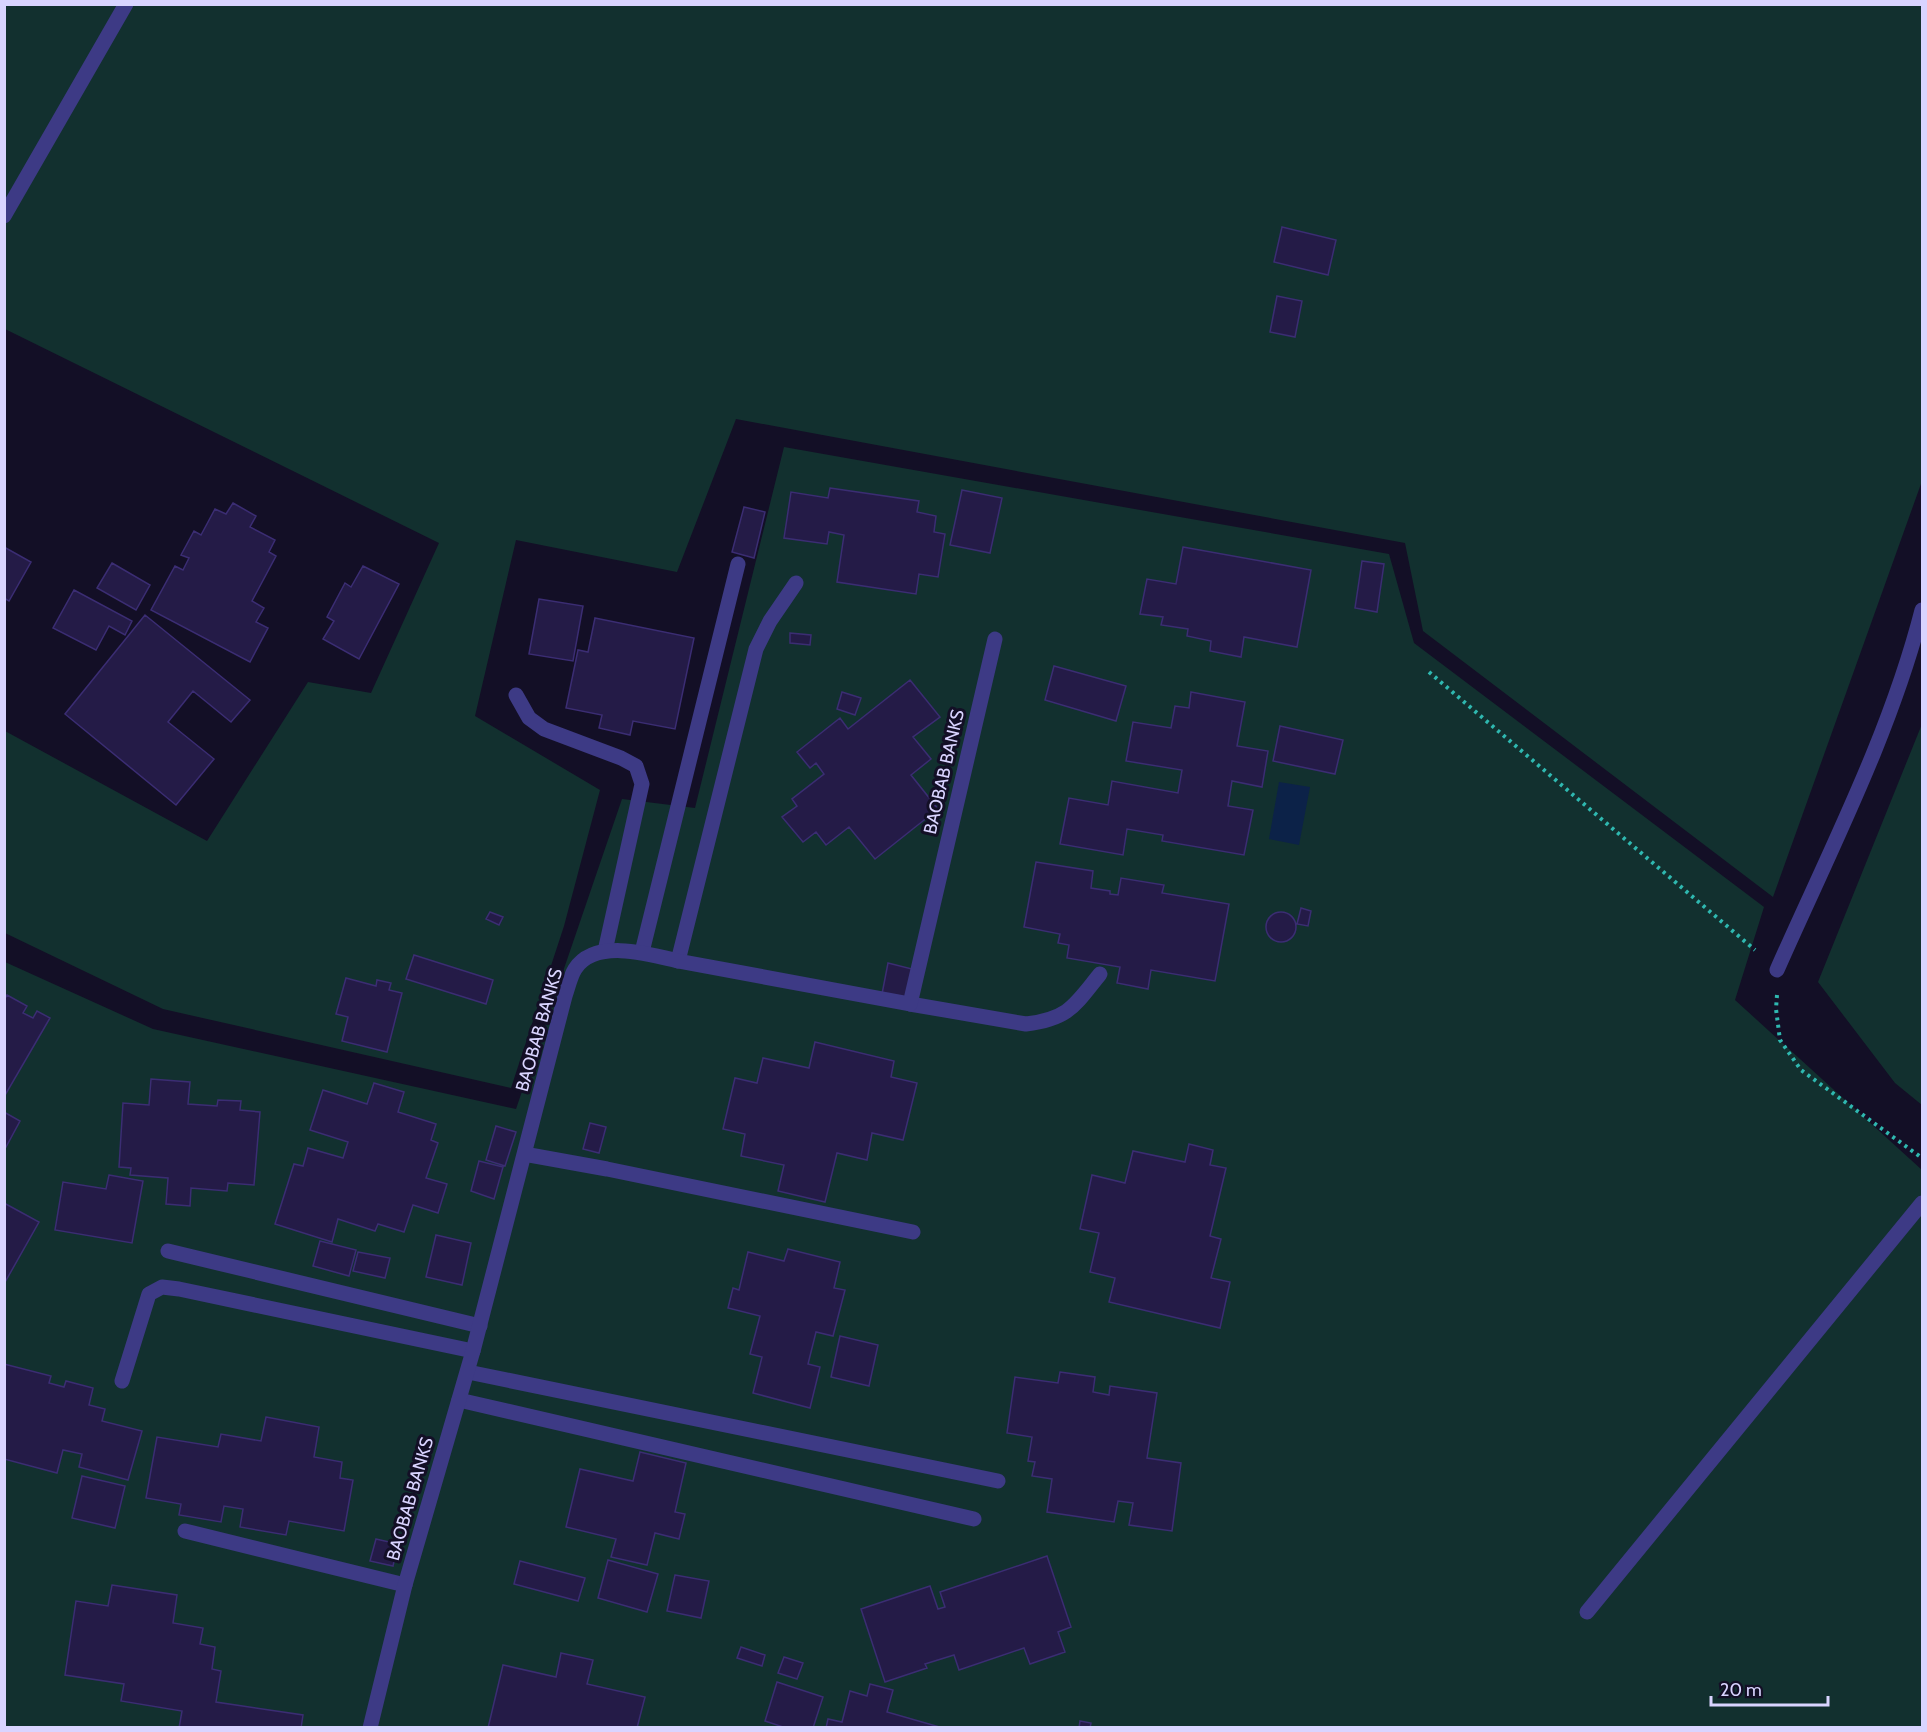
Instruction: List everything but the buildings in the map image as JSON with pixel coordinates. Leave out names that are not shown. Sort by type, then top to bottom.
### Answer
[{"type":"street","points":[[4,216],[126,4]]},
{"type":"street","points":[[642,952],[738,564]]},
{"type":"street","points":[[678,961],[756,649],[770,621],[796,583]]},
{"type":"street","points":[[1777,970],[1882,735],[1923,610]]},
{"type":"street","name":"BAOBAB BANKS","points":[[910,1004],[995,639]]},
{"type":"street","points":[[516,695],[529,718],[544,729],[621,758],[636,766],[642,784],[605,951],[642,952],[678,961],[1026,1024],[1045,1022],[1062,1016],[1074,1006],[1100,974]]},
{"type":"street","name":"BAOBAB BANKS","points":[[369,1728],[405,1585],[468,1372],[565,996],[575,969],[588,957],[605,951]]},
{"type":"street","points":[[524,1154],[914,1232]]},
{"type":"street","points":[[1587,1612],[1923,1203]]},
{"type":"street","points":[[168,1251],[480,1326]]},
{"type":"street","points":[[122,1381],[149,1294],[162,1287],[179,1288],[473,1351]]},
{"type":"street","points":[[468,1372],[998,1481]]},
{"type":"street","points":[[459,1400],[974,1519]]},
{"type":"street","points":[[184,1531],[405,1585]]},
{"type":"path","points":[[1429,672],[1624,836],[1777,970],[1776,1009],[1780,1040],[1801,1070],[1923,1158]]},
{"type":"green space","points":[[5,5],[1922,5],[1922,481],[1773,897],[1423,631],[1405,543],[736,419],[677,572],[516,540],[475,716],[600,790],[564,926],[511,1088],[163,1009],[5,933],[5,731],[207,841],[308,682],[371,693],[439,543],[5,329]]},
{"type":"green space","points":[[784,447],[1389,554],[1414,643],[1764,907],[1735,1000],[1922,1170],[1922,1727],[5,1728],[5,962],[153,1029],[516,1109],[622,799],[695,808]]},
{"type":"green space","points":[[1922,724],[1922,1105],[1895,1083],[1818,982]]},
{"type":"water","points":[[1279,782],[1310,787],[1299,845],[1269,839]]}]
